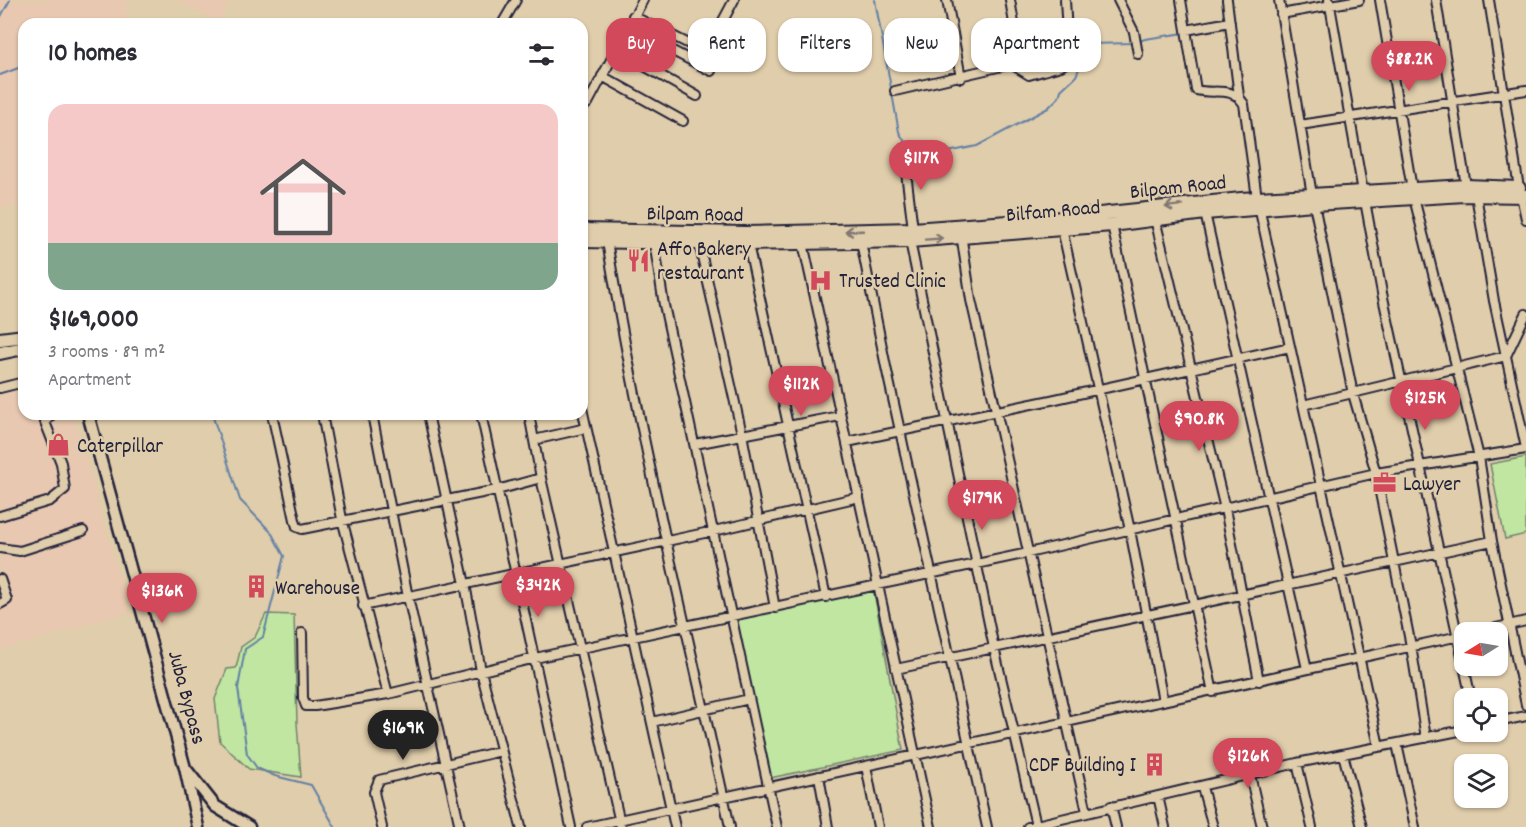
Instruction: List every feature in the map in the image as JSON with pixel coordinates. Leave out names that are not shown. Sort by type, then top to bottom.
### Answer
[{"type":"main road","name":"Bilpam Road","points":[[588,230],[912,235],[1258,203],[1413,193],[1466,186],[1523,192]]},
{"type":"main road","points":[[1413,193],[1476,195],[1523,192]]},
{"type":"main road","name":"Bilfam Road","points":[[961,232],[1112,225],[1205,213],[1258,203]]},
{"type":"main road","points":[[588,241],[748,244],[861,242],[912,235]]},
{"type":"main road","points":[[0,339],[18,337]]},
{"type":"main road","points":[[0,353],[18,349]]},
{"type":"main road","name":"Juba Bypass","points":[[90,420],[185,768],[215,806],[249,827]]},
{"type":"main road","points":[[185,768],[198,827]]},
{"type":"street","points":[[506,18],[516,0]]},
{"type":"street","points":[[643,0],[633,16],[701,50],[718,30],[734,0]]},
{"type":"street","points":[[947,0],[961,78]]},
{"type":"street","points":[[1010,0],[1013,18]]},
{"type":"street","points":[[1065,0],[1066,18]]},
{"type":"street","points":[[1119,0],[1134,32],[1138,54]]},
{"type":"street","points":[[1181,0],[1196,90],[1218,90],[1239,96]]},
{"type":"street","points":[[1227,0],[1239,96],[1244,104],[1258,203],[1379,746]]},
{"type":"street","points":[[1279,0],[1313,199],[1353,394],[1376,473],[1411,646],[1426,738]]},
{"type":"street","points":[[1281,14],[1330,3],[1359,0]]},
{"type":"street","points":[[1380,0],[1413,193],[1479,457],[1492,541],[1526,705]]},
{"type":"street","points":[[1436,0],[1466,186]]},
{"type":"street","points":[[1489,0],[1503,96],[1523,192],[1526,219]]},
{"type":"street","points":[[1330,3],[1364,196],[1401,381],[1439,552],[1457,622]]},
{"type":"street","points":[[1186,30],[1230,21]]},
{"type":"street","points":[[588,98],[606,69]]},
{"type":"street","points":[[655,72],[697,96]]},
{"type":"street","points":[[895,91],[982,72]]},
{"type":"street","points":[[1024,72],[1029,75],[1040,72]]},
{"type":"street","points":[[602,76],[683,121]]},
{"type":"street","points":[[1300,125],[1399,111],[1453,100],[1503,96],[1526,90]]},
{"type":"street","points":[[903,156],[912,235],[946,421],[994,648],[1016,733],[1032,826],[1052,825],[1087,812],[1297,763],[1454,732]]},
{"type":"street","points":[[302,633],[303,698],[306,706],[388,694],[535,658],[732,618],[1028,553],[1376,473],[1526,448],[1476,195]]},
{"type":"street","points":[[1205,213],[1307,669]]},
{"type":"street","points":[[1155,219],[1225,509],[1259,681]]},
{"type":"street","points":[[1112,225],[1214,692]]},
{"type":"street","points":[[1062,229],[1130,530],[1163,701]]},
{"type":"street","points":[[961,232],[971,300],[1087,812]]},
{"type":"street","points":[[607,241],[622,332],[664,541],[687,626],[730,827]]},
{"type":"street","points":[[861,242],[899,430],[987,827]]},
{"type":"street","points":[[654,243],[664,305],[777,827]]},
{"type":"street","points":[[699,243],[742,434],[775,608]]},
{"type":"street","points":[[803,243],[931,827]]},
{"type":"street","points":[[748,244],[826,597]]},
{"type":"street","points":[[1506,356],[1526,314]]},
{"type":"street","points":[[847,442],[1290,347]]},
{"type":"street","points":[[1303,405],[1506,356]]},
{"type":"street","points":[[0,388],[18,384]]},
{"type":"street","points":[[695,444],[840,416]]},
{"type":"street","points":[[3,516],[50,501],[65,489],[61,463],[45,422],[47,420]]},
{"type":"street","points":[[273,420],[297,527],[306,529],[342,519],[496,490],[541,478]]},
{"type":"street","points":[[323,420],[342,519],[363,606],[388,694]]},
{"type":"street","points":[[373,420],[408,597],[460,827]]},
{"type":"street","points":[[429,420],[482,671],[521,827]]},
{"type":"street","points":[[482,420],[571,827]]},
{"type":"street","points":[[530,420],[541,478],[620,824]]},
{"type":"street","points":[[584,420],[675,827]]},
{"type":"street","points":[[534,440],[586,428]]},
{"type":"street","points":[[363,606],[757,522],[859,497]]},
{"type":"street","points":[[0,548],[20,551],[83,531]]},
{"type":"street","points":[[896,669],[1492,541]]},
{"type":"street","points":[[0,579],[7,600],[0,604]]},
{"type":"street","points":[[1509,625],[1526,621]]},
{"type":"street","points":[[587,827],[620,824],[672,808],[1066,721],[1214,692],[1454,637]]},
{"type":"street","points":[[652,722],[749,699]]},
{"type":"street","points":[[1508,720],[1526,716]]},
{"type":"street","points":[[1397,744],[1415,827]]},
{"type":"street","points":[[382,827],[374,792],[376,782],[501,751]]},
{"type":"street","points":[[1343,754],[1362,827]]},
{"type":"street","points":[[1297,763],[1312,827]]},
{"type":"street","points":[[866,766],[878,827]]},
{"type":"street","points":[[1250,775],[1262,827]]},
{"type":"street","points":[[819,776],[828,827]]},
{"type":"street","points":[[1202,787],[1213,827]]},
{"type":"street","points":[[1158,796],[1165,827]]},
{"type":"street","points":[[1111,806],[1116,827]]},
{"type":"shaded area","points":[[0,0],[128,0],[126,18],[18,18],[18,206],[0,207]]},
{"type":"shaded area","points":[[177,0],[229,0],[220,18],[211,18]]},
{"type":"shaded area","points":[[18,390],[18,420],[75,420],[129,612],[0,650],[0,396]]},
{"type":"green space","points":[[1526,457],[1526,534],[1505,539],[1490,464]]},
{"type":"green space","points":[[873,587],[903,750],[770,778],[736,617]]},
{"type":"green space","points":[[266,614],[294,615],[301,777],[249,769],[220,742],[215,699],[227,669],[236,668],[241,647],[255,637]]},
{"type":"waterway","points":[[0,18],[10,0]]},
{"type":"waterway","points":[[875,0],[899,132],[905,142],[925,152],[943,153],[977,146],[1048,108],[1059,97],[1061,90],[1076,76],[1089,44],[1134,43],[1184,33]]},
{"type":"waterway","points":[[0,75],[18,68]]},
{"type":"waterway","points":[[214,420],[240,500],[271,532],[284,556],[263,637],[245,649],[238,688],[247,754],[257,768],[275,776],[311,785],[335,827]]},
{"type":"place","name":"Affo Bakery restaurant","points":[[639,260]]},
{"type":"place","name":"Trusted Clinic","points":[[821,280]]},
{"type":"place","name":"Caterpillar","points":[[59,445]]},
{"type":"place","name":"Lawyer","points":[[1385,483]]},
{"type":"place","name":"Warehouse","points":[[257,587]]},
{"type":"place","name":"CDF Building I","points":[[1154,764]]}]
